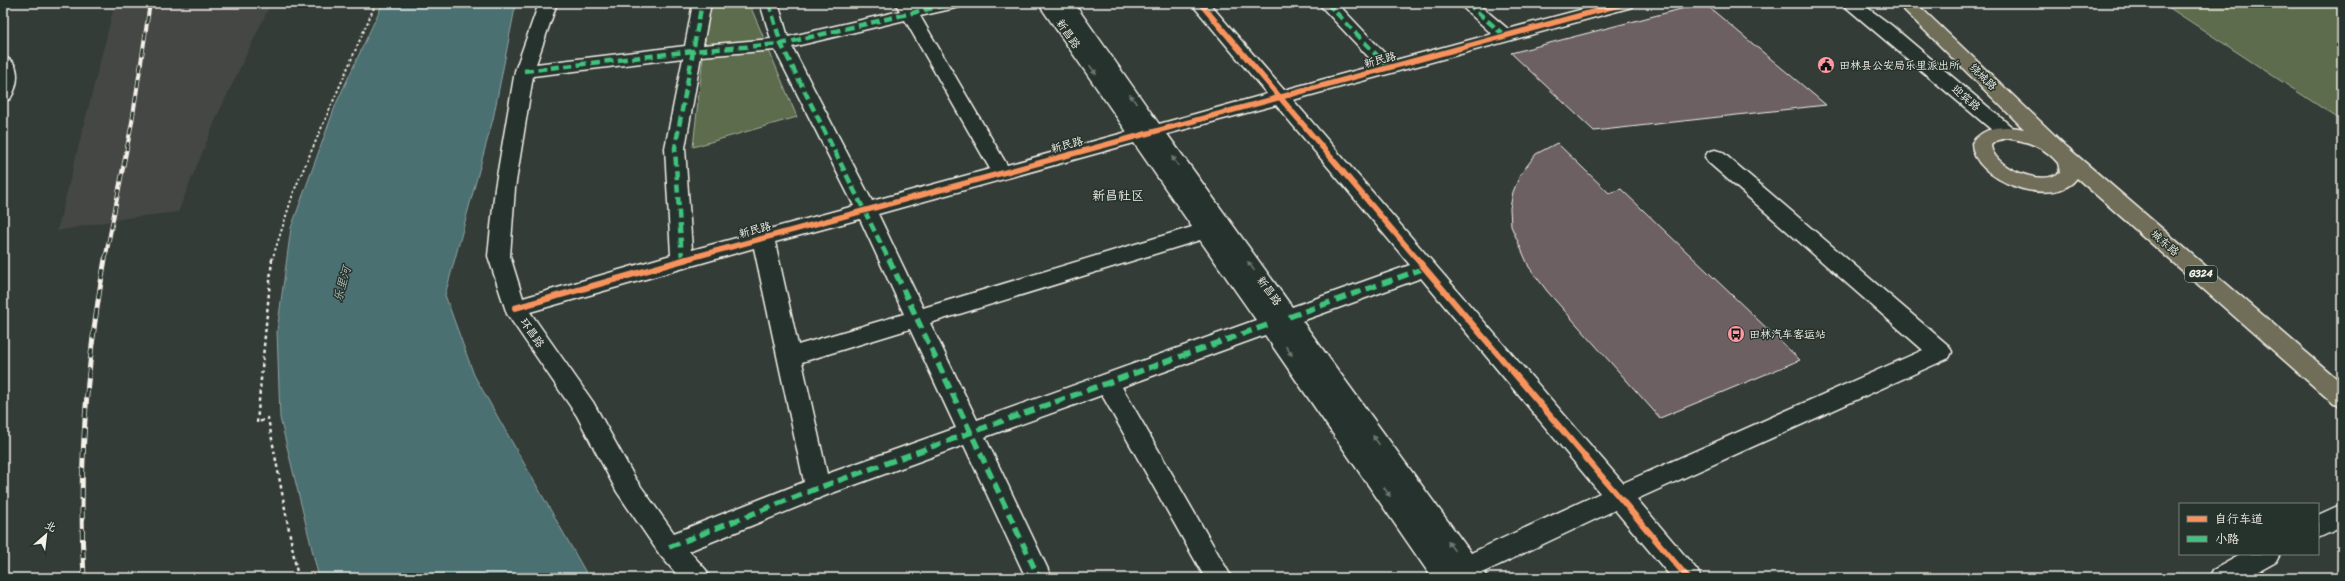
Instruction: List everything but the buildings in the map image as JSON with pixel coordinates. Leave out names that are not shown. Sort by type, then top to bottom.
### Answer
[{"type":"highway","name":"绕城路","points":[[1906,3],[2060,152]]},
{"type":"highway","name":"G324","points":[[2006,132],[2035,137],[2060,152],[2068,161],[2070,170],[2068,177],[2064,180],[2049,185],[2019,181],[1994,168],[1986,159],[1982,151],[1982,144],[1986,138],[2006,132]]},
{"type":"highway","name":"城东路","points":[[2060,152],[2342,396]]},
{"type":"street","name":"环昌路","points":[[548,3],[524,71],[505,188],[499,256],[515,308],[585,409],[626,485],[669,547],[697,578]]},
{"type":"street","points":[[682,260],[676,148],[702,3]]},
{"type":"street","points":[[769,3],[781,44],[866,210],[1039,578]]},
{"type":"street","points":[[524,71],[693,51],[781,44],[907,8],[954,3]]},
{"type":"street","name":"新昌路","points":[[1047,3],[1147,133],[1174,159],[1279,321],[1455,576]]},
{"type":"street","name":"新昌路","points":[[1065,3],[1147,133],[1205,231],[1279,321]]},
{"type":"street","points":[[1200,3],[1688,578]]},
{"type":"street","points":[[1327,3],[1389,68]]},
{"type":"street","points":[[1467,3],[1505,36]]},
{"type":"street","name":"迎宾路","points":[[1850,3],[1885,29],[2006,132]]},
{"type":"street","name":"新民路","points":[[515,308],[682,260],[1281,98],[1613,5]]},
{"type":"street","points":[[907,8],[1002,173]]},
{"type":"street","points":[[3,63],[8,73],[6,91],[3,95]]},
{"type":"street","points":[[1455,576],[1619,496],[1941,352],[1715,157]]},
{"type":"street","points":[[789,358],[1205,231]]},
{"type":"street","points":[[763,238],[818,488]]},
{"type":"street","points":[[669,547],[818,488],[1425,268]]},
{"type":"street","points":[[1107,383],[1219,578]]},
{"type":"street","points":[[2319,526],[2342,515]]},
{"type":"street","points":[[2222,578],[2265,555]]},
{"type":"path","points":[[298,578],[268,418],[257,423],[272,259],[294,191],[376,3]]},
{"type":"shaded area","points":[[115,3],[271,3],[218,114],[178,212],[126,218],[57,231]]},
{"type":"green space","points":[[709,3],[749,3],[797,117],[693,147]]},
{"type":"green space","points":[[2162,3],[2342,3],[2342,121]]},
{"type":"water","name":"乐里河","points":[[383,3],[516,3],[493,119],[445,295],[474,375],[589,578],[319,578],[280,418],[277,331],[291,228],[336,104]]},
{"type":"railway","points":[[105,260],[132,122],[150,3]]},
{"type":"railway","points":[[84,578],[82,498],[85,418],[88,378],[98,298],[105,259]]},
{"type":"marked path","points":[[682,260],[675,148],[702,3]]},
{"type":"marked path","points":[[769,3],[781,44],[866,210],[1039,578]]},
{"type":"marked path","points":[[524,71],[693,51],[781,44],[954,3]]},
{"type":"marked path","points":[[1327,3],[1389,68]]},
{"type":"marked path","points":[[1467,3],[1505,36]]},
{"type":"marked path","points":[[1289,317],[1425,268]]},
{"type":"marked path","points":[[669,547],[818,488],[1270,324]]},
{"type":"cycle path","points":[[1200,3],[1688,578]]},
{"type":"cycle path","points":[[515,308],[682,260],[1626,3]]},
{"type":"place","name":"田林县公安局乐里派出所","points":[[1826,65]]},
{"type":"place","name":"田林汽车客运站","points":[[1736,334]]},
{"type":"district","name":"新昌社区","points":[[1118,195]]}]
